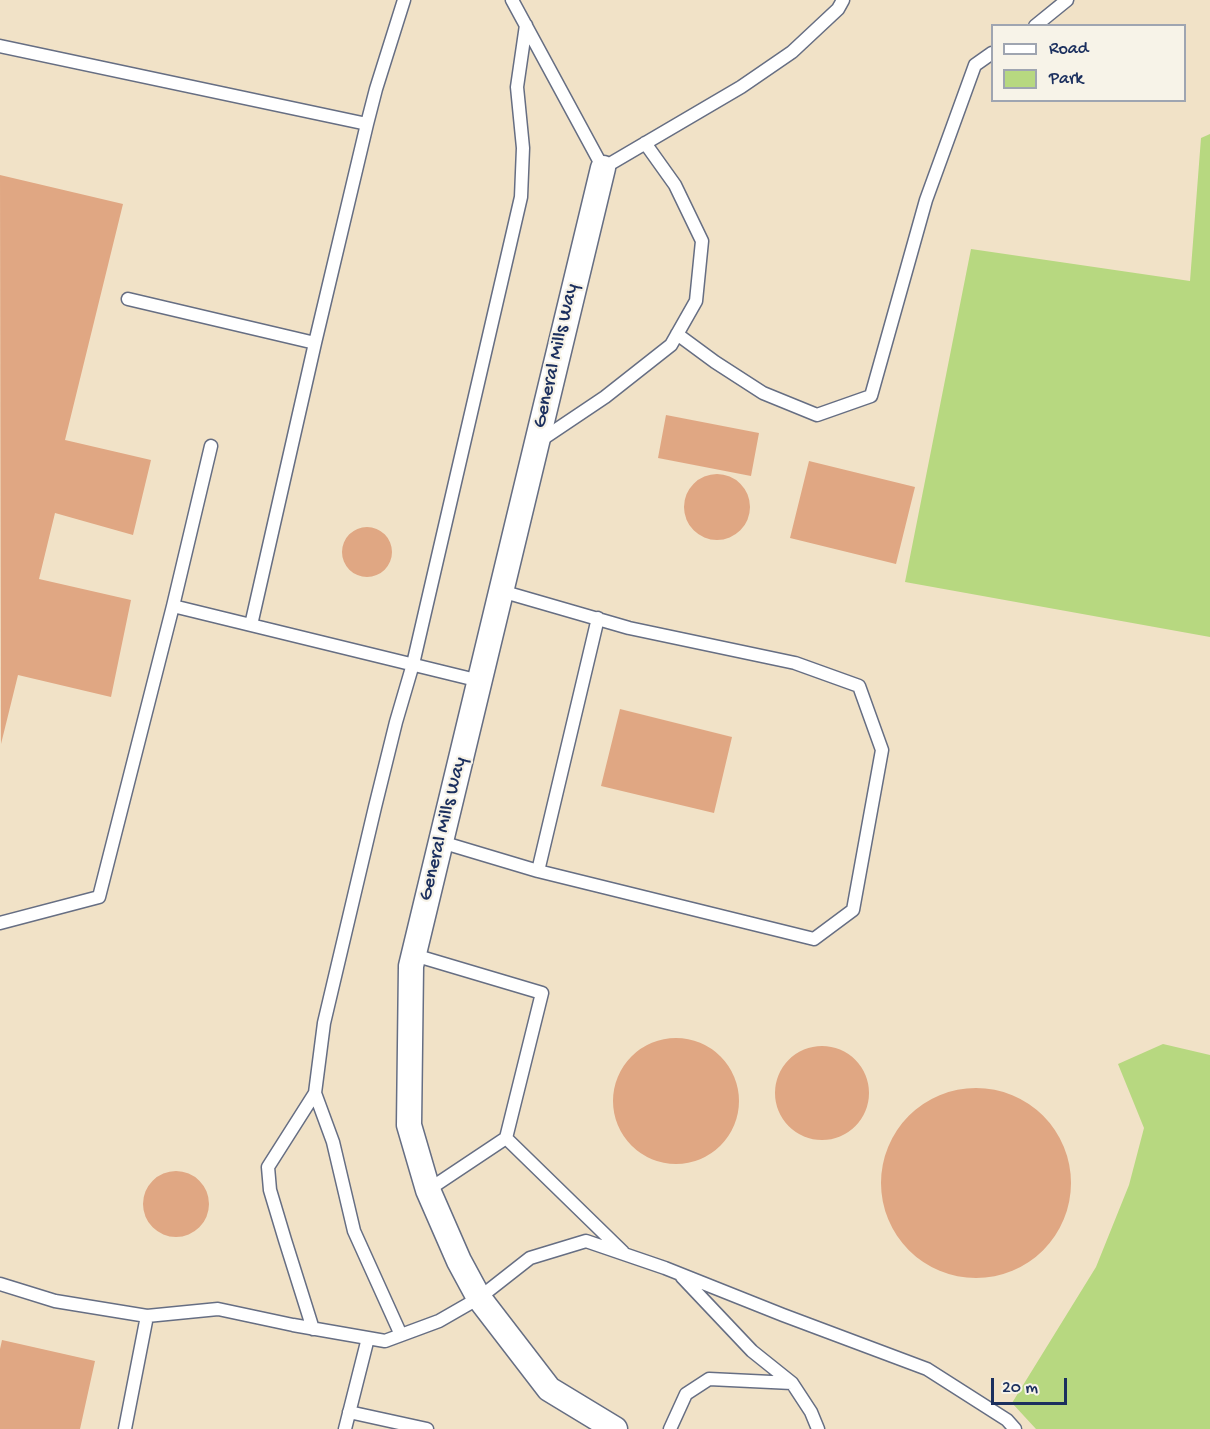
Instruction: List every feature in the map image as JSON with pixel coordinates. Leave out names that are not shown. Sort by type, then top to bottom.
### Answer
[{"type":"street","name":"General Mills Way","points":[[603,168],[411,966],[409,1125],[428,1190],[459,1261],[479,1298],[549,1389],[615,1429]]},
{"type":"lane","points":[[250,625],[375,90],[404,0]]},
{"type":"lane","points":[[513,0],[603,168],[741,87],[792,52],[838,9],[843,0]]},
{"type":"lane","points":[[1037,24],[1067,0]]},
{"type":"lane","points":[[313,1329],[270,1190],[267,1167],[315,1093],[324,1023],[396,722],[413,664],[521,197],[523,148],[517,87],[526,25]]},
{"type":"lane","points":[[0,46],[367,124]]},
{"type":"lane","points":[[677,334],[763,393],[817,415],[872,396],[926,200],[975,64],[991,54]]},
{"type":"lane","points":[[537,442],[605,397],[671,345],[696,301],[702,241],[675,185],[645,143]]},
{"type":"lane","points":[[128,299],[315,343]]},
{"type":"lane","points":[[0,923],[99,897],[211,446]]},
{"type":"lane","points":[[441,842],[538,871],[814,939],[853,910],[882,750],[859,686],[795,663],[629,628],[501,591]]},
{"type":"lane","points":[[172,606],[480,681]]},
{"type":"lane","points":[[538,871],[598,618]]},
{"type":"lane","points":[[414,955],[542,993],[506,1138],[428,1190]]},
{"type":"lane","points":[[315,1093],[333,1143],[354,1231],[401,1335]]},
{"type":"lane","points":[[506,1138],[626,1255]]},
{"type":"lane","points":[[0,1284],[55,1301],[147,1316],[218,1310],[386,1341],[439,1321],[479,1298],[530,1258],[586,1241],[927,1369],[1007,1420],[1015,1429]]},
{"type":"lane","points":[[679,1274],[752,1351],[792,1383],[811,1412],[818,1429]]},
{"type":"lane","points":[[125,1429],[147,1316]]},
{"type":"lane","points":[[345,1429],[368,1338]]},
{"type":"lane","points":[[670,1429],[686,1395],[709,1379],[792,1383]]},
{"type":"lane","points":[[349,1412],[427,1429]]},
{"type":"green space","points":[[1210,134],[1210,637],[905,582],[971,249],[1190,281],[1201,138]]},
{"type":"green space","points":[[1163,1044],[1210,1055],[1210,1429],[1036,1429],[1012,1403],[1096,1267],[1129,1185],[1144,1128],[1118,1064]]},
{"type":"building","points":[[0,175],[123,204],[65,440],[151,460],[133,535],[55,513],[39,579],[131,600],[111,697],[18,675],[1,744]]},
{"type":"building","points":[[666,415],[759,433],[751,476],[658,458]]},
{"type":"building","points":[[809,461],[915,487],[896,564],[790,538]]},
{"type":"building","points":[[717,474],[730,476],[740,484],[748,494],[750,507],[748,520],[740,530],[730,538],[717,540],[704,538],[694,530],[686,520],[684,507],[686,494],[694,484],[704,476]]},
{"type":"building","points":[[367,527],[376,529],[387,538],[392,552],[390,561],[381,572],[367,577],[358,575],[347,566],[342,552],[344,543],[353,532]]},
{"type":"building","points":[[620,709],[732,737],[714,813],[601,786]]},
{"type":"building","points":[[676,1038],[700,1043],[720,1057],[734,1077],[739,1101],[734,1125],[720,1145],[700,1159],[676,1164],[652,1159],[632,1145],[618,1125],[613,1101],[618,1077],[632,1057],[652,1043]]},
{"type":"building","points":[[822,1046],[840,1050],[855,1060],[865,1075],[869,1093],[865,1111],[855,1126],[840,1136],[822,1140],[804,1136],[789,1126],[779,1111],[775,1093],[779,1075],[789,1060],[804,1050]]},
{"type":"building","points":[[976,1088],[1012,1095],[1029,1104],[1043,1116],[1055,1130],[1064,1147],[1071,1183],[1064,1219],[1055,1236],[1043,1250],[1029,1262],[1012,1271],[976,1278],[940,1271],[923,1262],[909,1250],[897,1236],[888,1219],[881,1183],[888,1147],[897,1130],[909,1116],[923,1104],[940,1095]]},
{"type":"building","points":[[170,1171],[182,1171],[194,1176],[204,1186],[209,1204],[207,1217],[194,1232],[182,1237],[170,1237],[158,1232],[148,1222],[143,1210],[143,1198],[148,1186],[158,1176]]},
{"type":"building","points":[[2,1340],[95,1361],[80,1429],[0,1429]]}]
